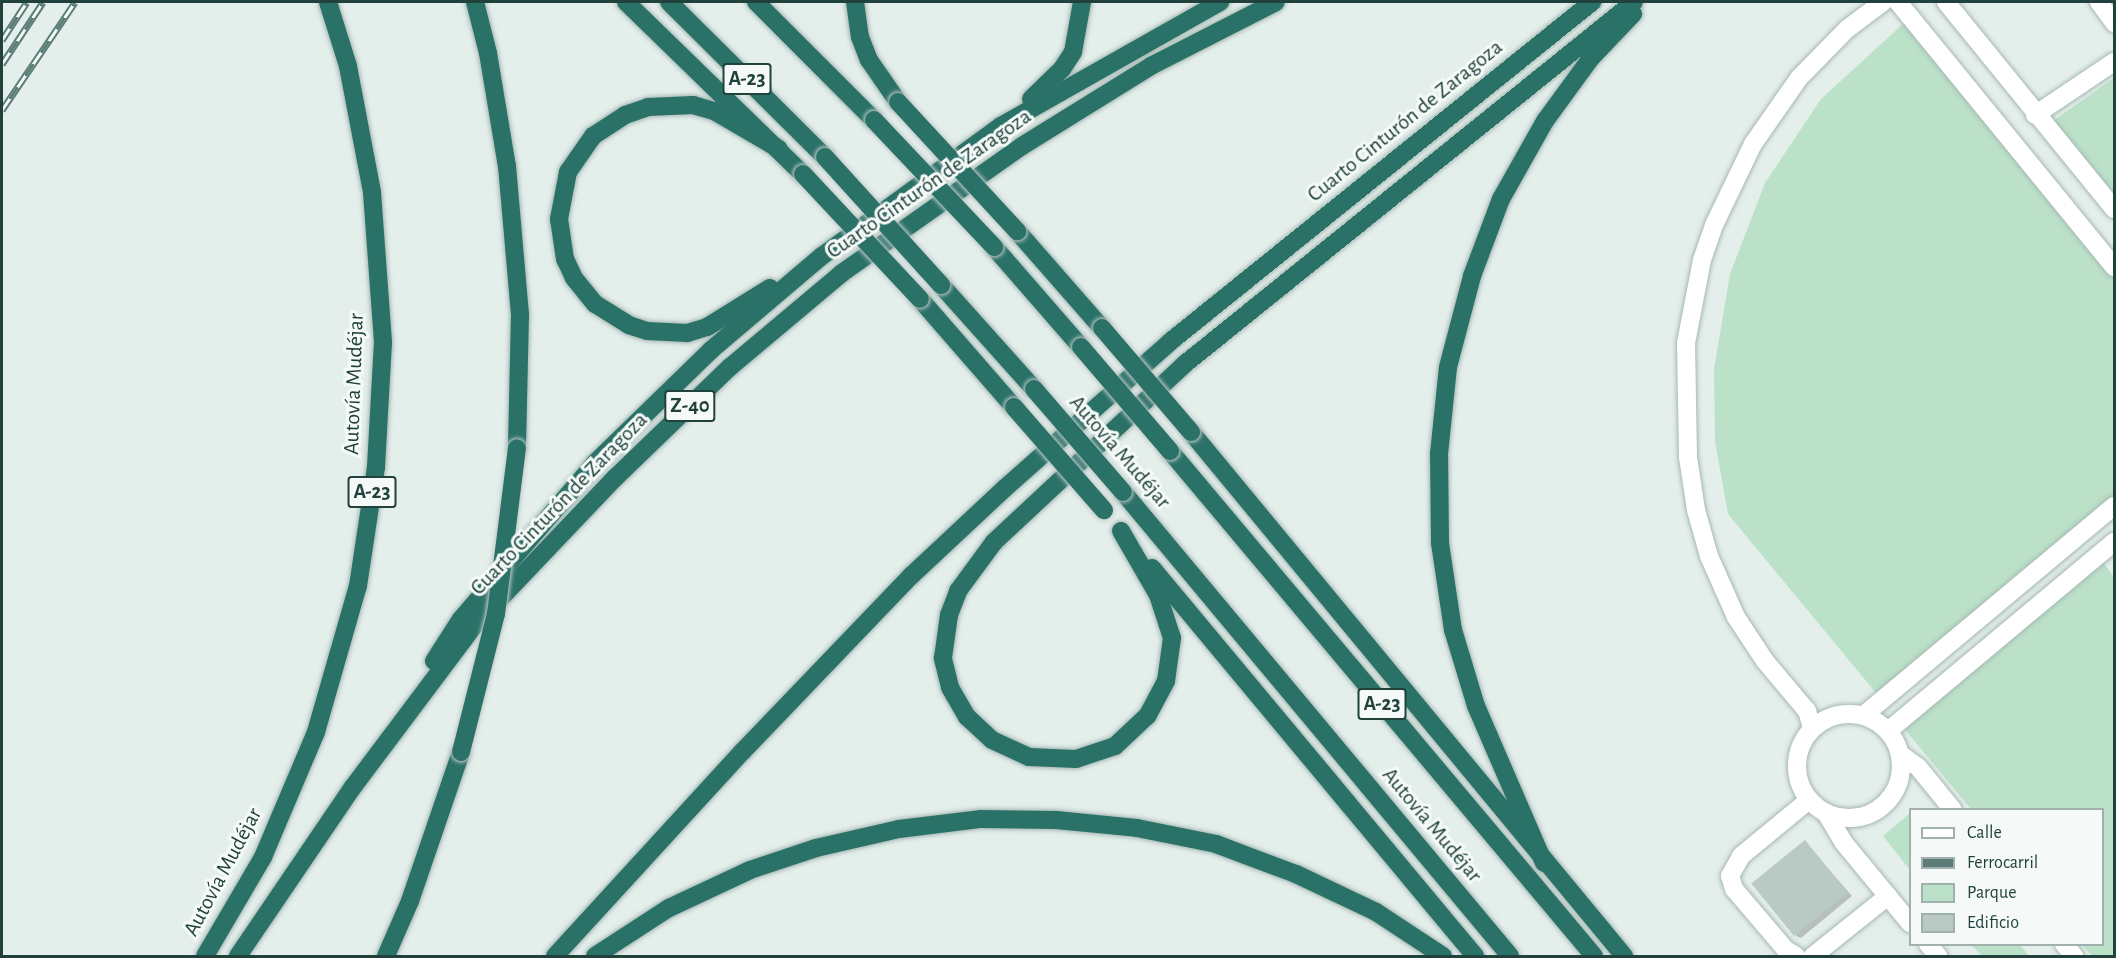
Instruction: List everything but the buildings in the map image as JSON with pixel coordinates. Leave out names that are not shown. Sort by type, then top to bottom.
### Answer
[{"type":"highway","name":"Autovía Mudéjar","points":[[206,957],[263,857],[316,732],[358,586],[376,467],[383,342],[372,192],[348,66],[328,2]]},
{"type":"highway","points":[[386,957],[410,901],[462,752],[496,614],[518,448],[520,314],[507,166],[488,53],[475,2]]},
{"type":"highway","points":[[626,2],[779,149],[920,299],[1104,510],[1475,957]]},
{"type":"highway","name":"Autovía Mudéjar","points":[[669,2],[825,157],[1034,389],[1123,492],[1509,957]]},
{"type":"highway","name":"Autovía Mudéjar","points":[[756,2],[874,120],[994,247],[1170,451],[1594,957]]},
{"type":"highway","points":[[855,2],[860,37],[869,60],[898,102],[1017,231],[1191,432],[1624,957]]},
{"type":"highway","points":[[1001,126],[1062,69],[1078,34],[1082,2]]},
{"type":"highway","points":[[353,787],[461,619],[595,463],[711,350],[822,256],[1001,126],[1136,46],[1220,2]]},
{"type":"highway","name":"Cuarto Cinturón de Zaragoza","points":[[238,957],[353,787],[474,627],[616,477],[738,360],[842,273],[1022,146],[1151,66],[1276,2]]},
{"type":"highway","name":"Cuarto Cinturón de Zaragoza","points":[[555,957],[743,750],[912,575],[1005,488],[1171,341],[1592,2]]},
{"type":"highway","points":[[1121,531],[1158,595],[1172,638],[1166,681],[1147,716],[1115,746],[1076,759],[1029,757],[992,740],[967,717],[950,687],[943,658],[949,615],[958,591],[994,542],[1186,363],[1634,2]]},
{"type":"highway","points":[[1545,863],[1476,706],[1453,630],[1440,543],[1439,454],[1448,367],[1472,276],[1501,199],[1552,112],[1591,58],[1645,2]]},
{"type":"highway","points":[[779,149],[741,124],[693,105],[648,107],[625,115],[593,136],[568,172],[559,219],[565,259],[585,293],[604,311],[629,325],[668,333],[707,327],[822,256]]},
{"type":"highway","points":[[595,957],[669,908],[750,870],[816,848],[899,829],[981,819],[1056,820],[1137,828],[1216,844],[1296,874],[1376,912],[1443,957]]},
{"type":"street","points":[[1812,728],[1807,711],[1765,662],[1741,626],[1709,556],[1696,510],[1688,457],[1686,343],[1700,270],[1715,223],[1753,144],[1805,71],[1847,29],[1883,2]]},
{"type":"street","points":[[1898,2],[2115,267]]},
{"type":"street","points":[[1946,2],[2035,115],[2115,209]]},
{"type":"street","points":[[2099,2],[2115,24]]},
{"type":"street","points":[[2035,115],[2115,62]]},
{"type":"street","points":[[1864,715],[2115,506]]},
{"type":"street","points":[[1888,730],[2112,551],[2088,528]]},
{"type":"street","points":[[1909,922],[1844,843],[1826,813],[1809,800],[1803,789],[1797,765],[1803,740],[1812,728],[1841,714],[1864,715],[1888,730],[1900,754],[1918,768],[1951,808]]},
{"type":"street","points":[[1826,813],[1851,818],[1881,806],[1899,780],[1900,754]]},
{"type":"street","points":[[1796,957],[1786,950],[1734,889],[1730,876],[1741,856],[1809,800]]},
{"type":"street","points":[[1814,957],[1888,896]]},
{"type":"green space","points":[[1904,23],[2114,279],[2114,497],[1876,693],[1728,514],[1715,441],[1714,369],[1730,274],[1765,183],[1821,99]]},
{"type":"green space","points":[[2114,78],[2114,195],[2053,121]]},
{"type":"green space","points":[[2102,561],[2114,577],[2114,956],[2092,956],[2083,946],[2104,946],[2104,808],[1970,808],[1902,726]]},
{"type":"green space","points":[[1909,814],[1909,869],[1883,836]]},
{"type":"green space","points":[[1973,946],[2021,946],[2029,956],[1982,956]]},
{"type":"railway","points":[[2,40],[27,2]]},
{"type":"railway","points":[[2,64],[43,2]]},
{"type":"railway","points":[[2,110],[75,2]]}]
